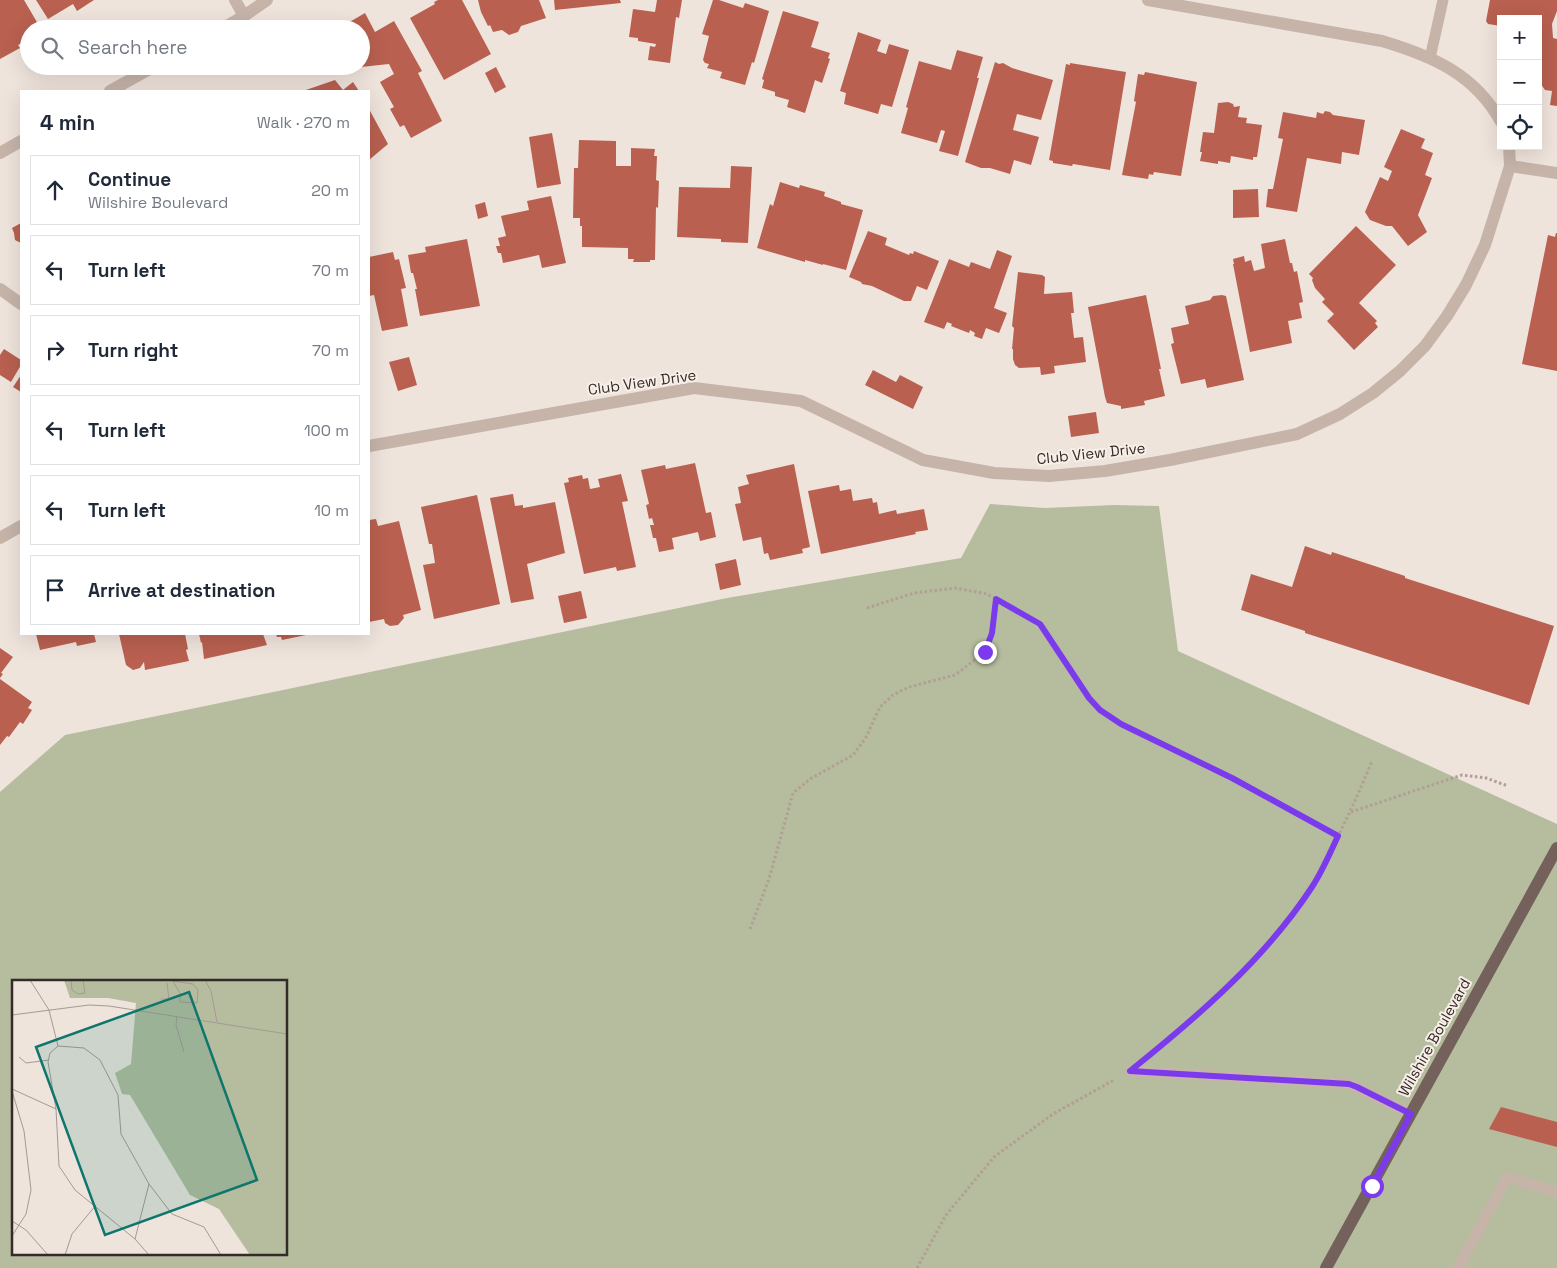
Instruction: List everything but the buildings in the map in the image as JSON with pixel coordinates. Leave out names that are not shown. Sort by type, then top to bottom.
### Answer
[{"type":"main road","name":"Wilshire Boulevard","points":[[1326,1268],[1557,848]]},
{"type":"street","points":[[235,0],[244,16]]},
{"type":"street","points":[[237,20],[267,0]]},
{"type":"street","points":[[1148,0],[1382,41],[1415,50],[1448,66],[1477,88],[1497,115]]},
{"type":"street","points":[[112,90],[139,75]]},
{"type":"street","points":[[0,153],[20,142]]},
{"type":"street","points":[[1509,150],[1510,166],[1557,173]]},
{"type":"street","name":"Club View Drive","points":[[370,446],[694,388],[800,401],[923,460],[994,473],[1049,476],[1106,471],[1297,434],[1340,414],[1372,393],[1400,372],[1425,346],[1447,316],[1466,285],[1485,245],[1510,166]]},
{"type":"street","points":[[0,289],[20,303]]},
{"type":"street","points":[[0,538],[20,527]]},
{"type":"lane","points":[[1430,58],[1443,0]]},
{"type":"lane","points":[[1130,1071],[1349,1084],[1411,1114]]},
{"type":"lane","points":[[1458,1268],[1507,1177],[1557,1192]]},
{"type":"path","points":[[867,608],[914,593],[955,588],[987,594],[1040,624],[1089,698],[1100,710],[1121,724],[1232,778],[1338,836]]},
{"type":"path","points":[[750,930],[769,880],[793,793],[810,778],[854,755],[865,739],[880,707],[893,695],[909,687],[955,676],[985,652],[992,633],[996,599]]},
{"type":"path","points":[[917,1268],[946,1215],[994,1157],[1052,1114],[1130,1071],[1185,1027],[1214,1000],[1280,930],[1313,887],[1350,812],[1372,761]]},
{"type":"path","points":[[1350,812],[1462,775],[1486,778],[1508,786]]},
{"type":"green space","points":[[990,504],[1045,508],[1114,505],[1159,506],[1178,651],[1557,824],[1557,1268],[0,1268],[0,792],[65,735],[727,598],[961,558]]},
{"type":"route","points":[[985,652],[992,633],[996,599],[1040,624],[1089,698],[1100,710],[1121,724],[1232,778],[1338,836],[1313,887],[1280,930],[1214,1000],[1185,1027],[1130,1071],[1349,1084],[1357,1087],[1411,1114],[1372,1186]]}]
